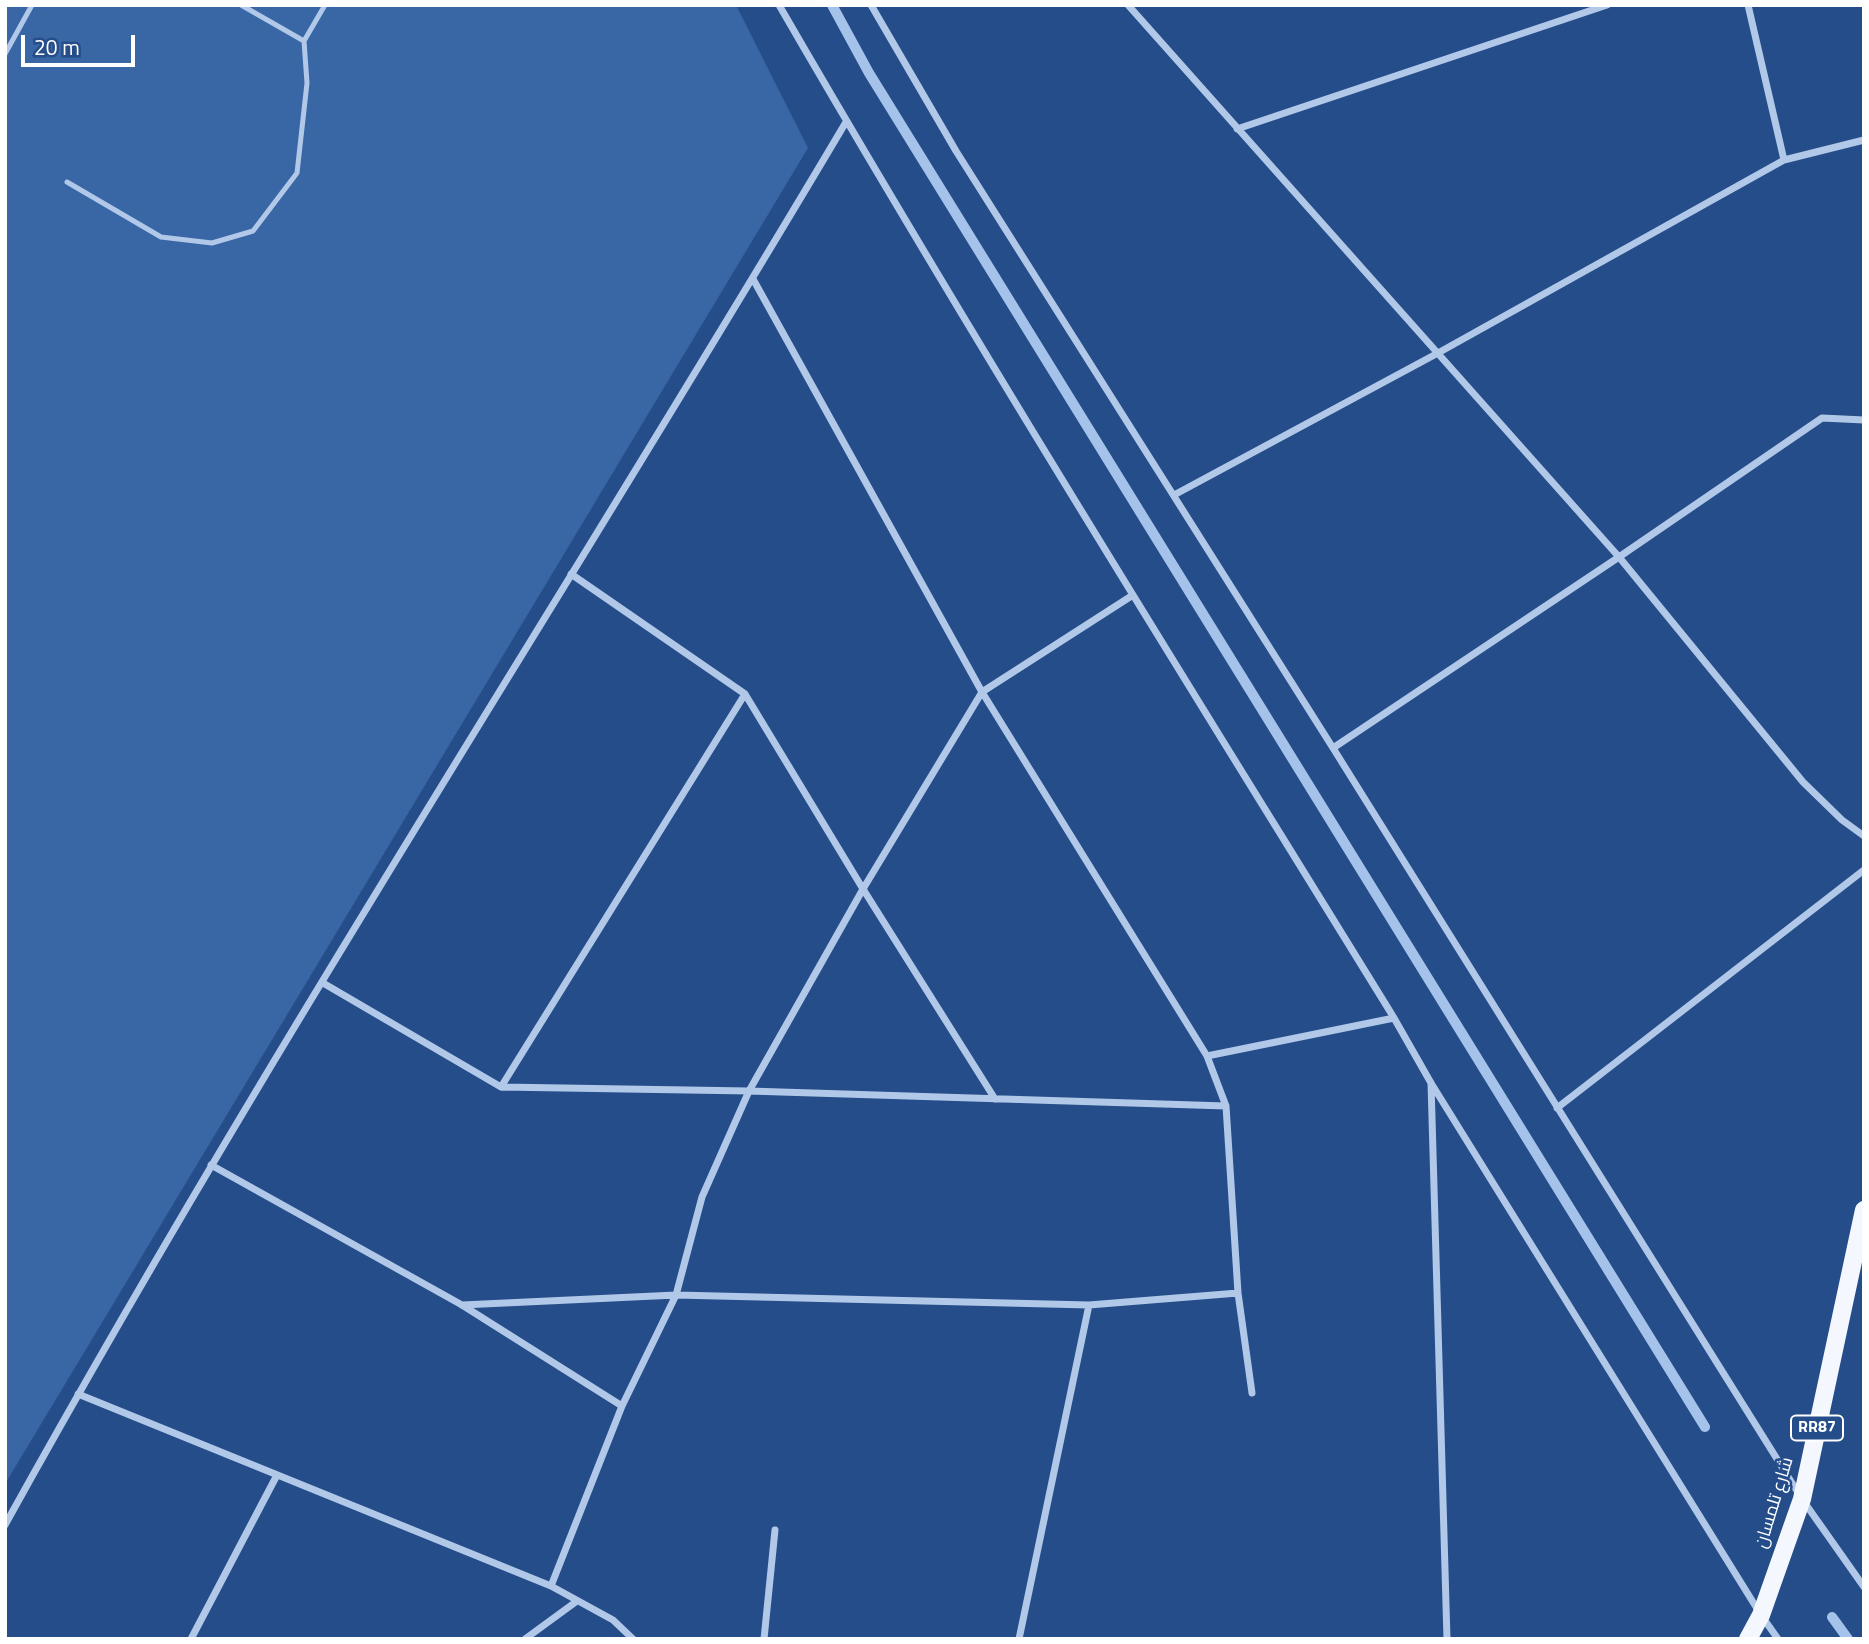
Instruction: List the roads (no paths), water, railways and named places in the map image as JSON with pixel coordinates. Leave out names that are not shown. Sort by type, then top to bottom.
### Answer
[{"type":"main road","name":"شارع تلمسان","points":[[1748,1639],[1761,1615],[1802,1499],[1864,1210]]},
{"type":"street","points":[[779,5],[846,122],[1394,1018],[1431,1083],[1778,1639]]},
{"type":"street","points":[[871,5],[956,151],[1802,1499],[1864,1587]]},
{"type":"street","points":[[1128,5],[1619,557],[1803,782],[1842,820],[1864,836]]},
{"type":"street","points":[[1237,129],[1607,5]]},
{"type":"street","points":[[1748,5],[1784,160]]},
{"type":"street","points":[[5,1525],[211,1165],[753,279],[846,122]]},
{"type":"street","points":[[1174,495],[1438,353],[1784,160],[1864,140]]},
{"type":"street","points":[[753,279],[982,692],[1207,1056],[1226,1106],[1238,1293],[1252,1393]]},
{"type":"street","points":[[1333,748],[1822,418],[1864,420]]},
{"type":"street","points":[[571,574],[745,694],[995,1099]]},
{"type":"street","points":[[551,1586],[622,1406],[676,1295],[702,1197],[749,1091],[863,889],[982,692],[1133,595]]},
{"type":"street","points":[[501,1087],[745,694]]},
{"type":"street","points":[[1557,1108],[1864,870]]},
{"type":"street","points":[[323,983],[501,1087],[749,1091],[1226,1106]]},
{"type":"street","points":[[1207,1056],[1394,1018]]},
{"type":"street","points":[[1431,1083],[1447,1639]]},
{"type":"street","points":[[211,1165],[462,1304],[622,1406]]},
{"type":"street","points":[[462,1304],[676,1295],[1089,1305],[1238,1293]]},
{"type":"street","points":[[1019,1639],[1089,1305]]},
{"type":"street","points":[[78,1394],[551,1586],[613,1620],[633,1639]]},
{"type":"street","points":[[191,1639],[277,1475]]},
{"type":"street","points":[[764,1639],[775,1530]]},
{"type":"street","points":[[526,1639],[577,1601]]},
{"type":"lane","points":[[5,54],[32,5]]},
{"type":"lane","points":[[241,5],[304,41]]},
{"type":"lane","points":[[67,182],[161,237],[212,243],[253,231],[297,173],[307,83],[304,41],[325,5]]},
{"type":"waterway","points":[[832,5],[869,73],[1705,1427]]},
{"type":"waterway","points":[[1832,1617],[1848,1639]]}]
